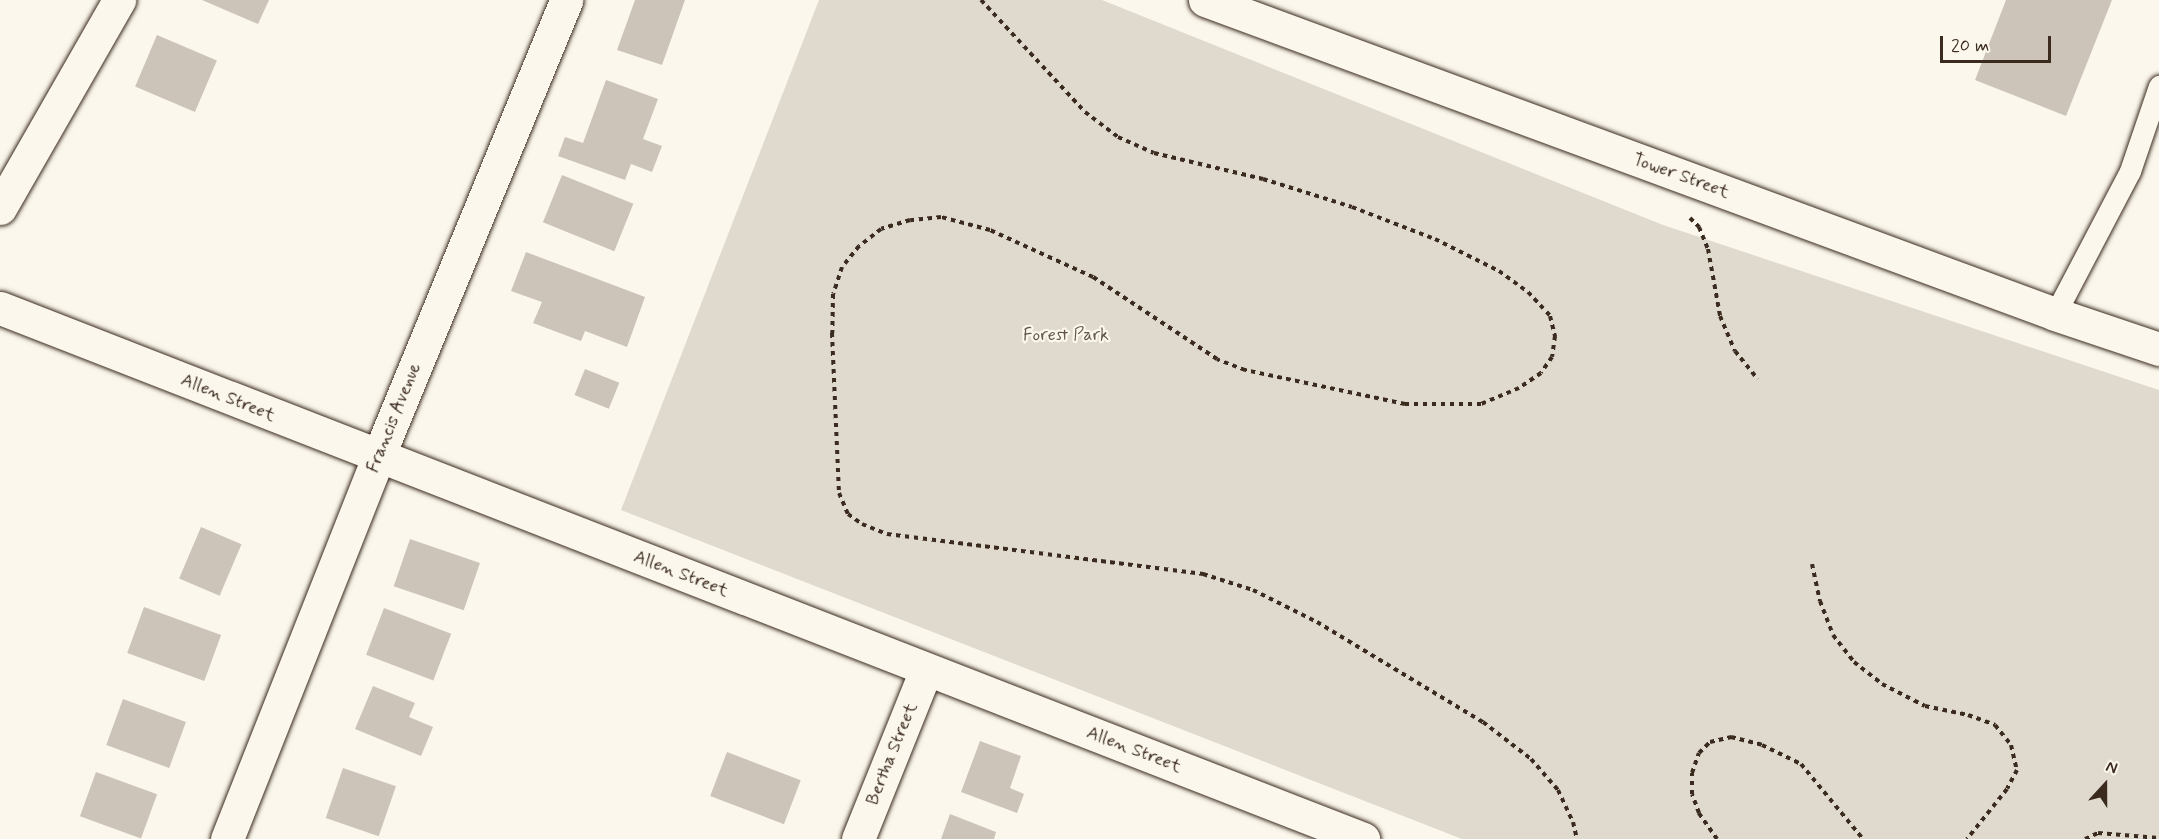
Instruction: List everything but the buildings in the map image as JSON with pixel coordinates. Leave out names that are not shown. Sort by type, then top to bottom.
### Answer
[{"type":"street","points":[[0,208],[119,0]]},
{"type":"street","name":"Francis Avenue","points":[[227,839],[378,457],[566,0]]},
{"type":"street","name":"Tower Street","points":[[1205,0],[2055,314],[2159,349]]},
{"type":"street","name":"Allen Street","points":[[0,308],[1363,839]]},
{"type":"street","name":"Bertha Street","points":[[858,839],[926,670]]},
{"type":"lane","points":[[2055,314],[2130,171],[2159,86]]},
{"type":"path","points":[[981,0],[1085,112],[1118,137],[1154,153],[1263,179],[1352,207],[1435,239],[1499,271],[1528,292],[1550,316],[1555,336],[1552,357],[1541,373],[1519,388],[1481,404],[1405,404],[1245,370],[1217,359],[1093,277],[990,230],[941,217],[910,220],[881,229],[859,246],[842,267],[833,294],[832,333],[839,493],[848,514],[862,524],[887,534],[1203,574],[1253,590],[1317,622],[1483,722],[1531,759],[1558,790],[1573,822],[1577,839]]},
{"type":"path","points":[[1683,211],[1699,227],[1708,249],[1720,316],[1735,351],[1758,379]]},
{"type":"path","points":[[1812,564],[1820,601],[1833,634],[1854,662],[1882,684],[1925,706],[1968,715],[1995,725],[2011,745],[2017,770],[2007,789],[1967,839]]},
{"type":"path","points":[[1717,839],[1699,813],[1692,794],[1692,773],[1699,753],[1710,742],[1731,737],[1762,745],[1801,764],[1863,839]]},
{"type":"path","points":[[2085,839],[2098,833],[2159,838]]},
{"type":"green space","name":"Forest Park","points":[[819,0],[1102,0],[1663,225],[2159,390],[2159,839],[1462,839],[621,510]]}]
